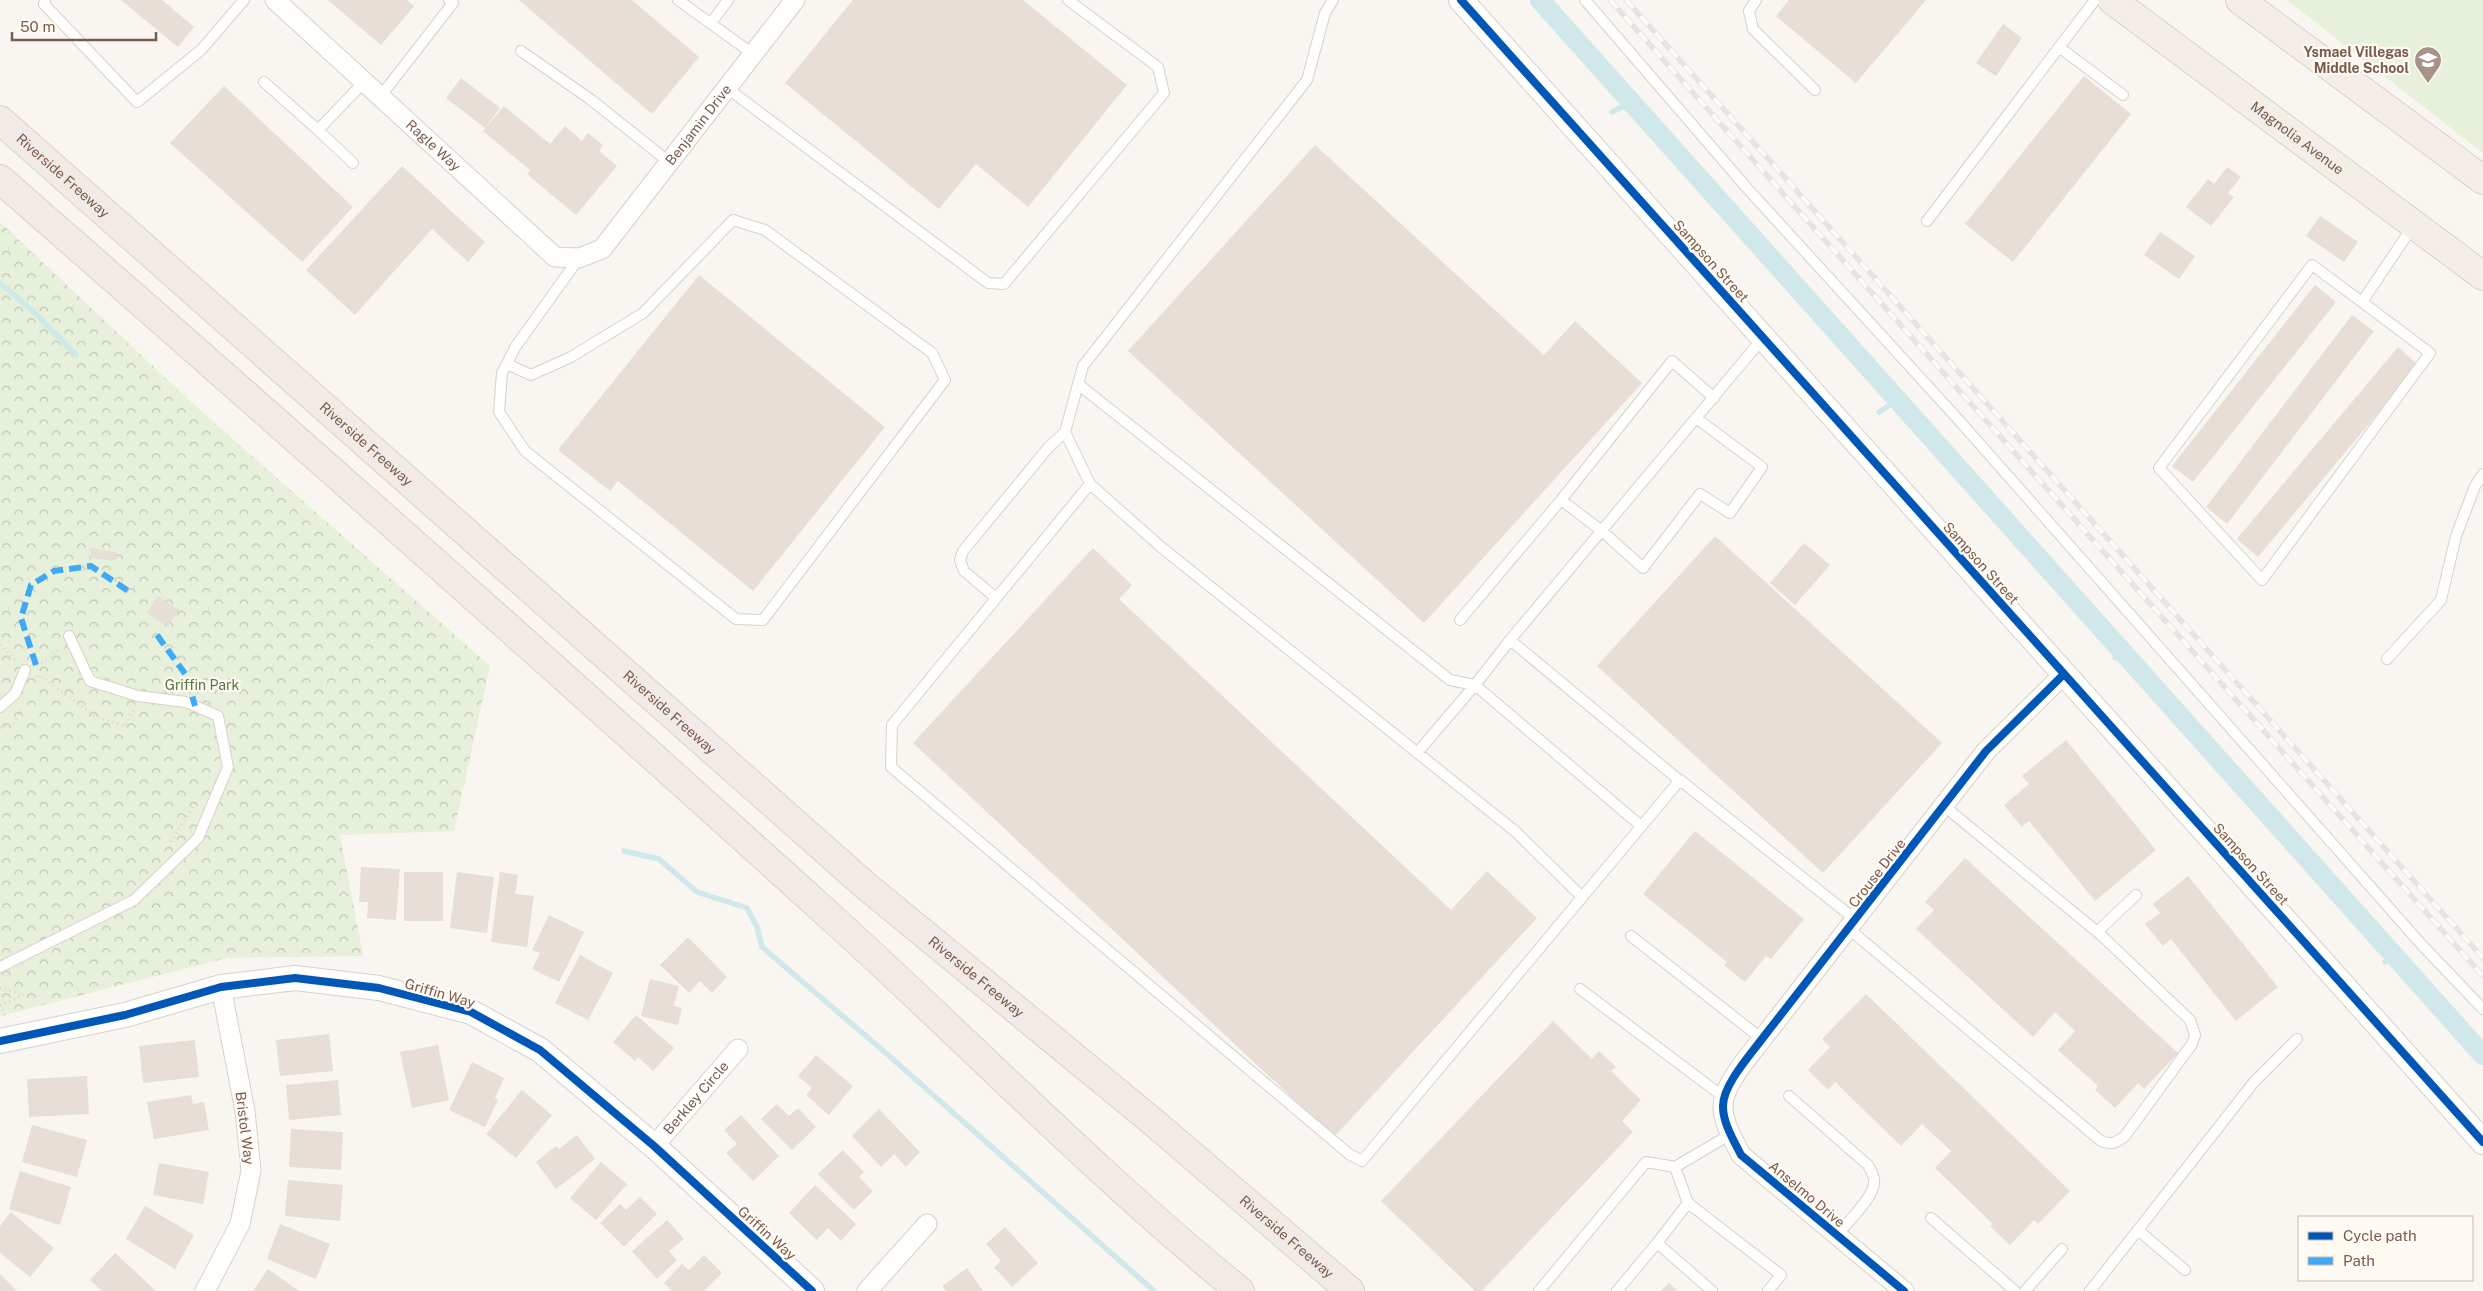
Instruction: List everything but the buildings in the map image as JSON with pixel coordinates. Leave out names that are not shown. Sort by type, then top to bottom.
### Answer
[{"type":"highway","name":"Riverside Freeway","points":[[0,120],[866,886],[1152,1121],[1350,1291]]},
{"type":"highway","points":[[0,179],[246,395],[827,914],[1105,1175],[1240,1291]]},
{"type":"main road","name":"Magnolia Avenue","points":[[2112,0],[2483,276]]},
{"type":"main road","points":[[2240,0],[2483,180]]},
{"type":"street","name":"Ragle Way","points":[[275,0],[555,257],[579,258],[602,248]]},
{"type":"street","name":"Benjamin Drive","points":[[602,248],[795,0]]},
{"type":"street","name":"Sampson Street","points":[[1461,0],[2483,1142]]},
{"type":"street","name":"Crouse Drive","points":[[1725,1098],[1728,1088],[1762,1039],[1986,751],[2064,674]]},
{"type":"street","name":"Griffin Way","points":[[0,1041],[125,1015],[221,987],[295,978],[379,988],[471,1012],[540,1050],[654,1146],[812,1291]]},
{"type":"street","name":"Bristol Way","points":[[205,1291],[240,1224],[251,1172],[245,1111],[221,987]]},
{"type":"street","name":"Berkley Circle","points":[[654,1146],[738,1049]]},
{"type":"street","name":"Anselmo Drive","points":[[1725,1098],[1722,1106],[1731,1134],[1741,1155],[1904,1291]]},
{"type":"street","points":[[867,1291],[926,1224]]},
{"type":"lane","points":[[45,0],[44,4],[137,102],[201,50],[244,0]]},
{"type":"lane","points":[[380,97],[453,3],[449,0]]},
{"type":"lane","points":[[678,0],[753,54]]},
{"type":"lane","points":[[711,23],[728,0]]},
{"type":"lane","points":[[727,88],[988,283],[1004,284],[1164,94],[1158,67],[1068,0]]},
{"type":"lane","points":[[996,598],[964,571],[960,560],[963,550],[1048,448],[1065,432],[1083,366],[1307,80],[1325,13],[1333,0]]},
{"type":"lane","points":[[1584,0],[1746,187],[1962,424],[2415,936],[2483,1009]]},
{"type":"lane","points":[[1756,0],[1749,10],[1753,29],[1815,90]]},
{"type":"lane","points":[[1927,221],[2096,0]]},
{"type":"lane","points":[[2059,48],[2123,95]]},
{"type":"lane","points":[[521,51],[590,99],[669,162]]},
{"type":"lane","points":[[264,82],[353,163]]},
{"type":"lane","points":[[318,130],[364,82]]},
{"type":"lane","points":[[507,364],[531,375],[571,357],[643,313],[733,220],[765,230],[932,353],[945,380],[763,620],[736,619],[525,451],[499,412],[502,373],[516,346],[579,258]]},
{"type":"lane","points":[[2362,302],[2414,225]]},
{"type":"lane","points":[[2312,264],[2362,302],[2430,353],[2262,580],[2160,468],[2312,264]]},
{"type":"lane","points":[[1417,753],[1763,338]]},
{"type":"lane","points":[[1460,620],[1561,500],[1672,361],[1714,398]]},
{"type":"lane","points":[[1078,384],[1450,680],[1475,685],[1641,826]]},
{"type":"lane","points":[[1561,500],[1602,531],[1643,568],[1700,494],[1730,513],[1762,468],[1696,418]]},
{"type":"lane","points":[[1065,432],[1090,484],[1161,547],[1516,832],[1582,897]]},
{"type":"lane","points":[[2387,659],[2441,600],[2456,536],[2475,486],[2483,474]]},
{"type":"lane","points":[[1090,484],[892,725],[891,767],[1349,1154],[1362,1161],[1679,780]]},
{"type":"lane","points":[[0,967],[134,900],[198,838],[228,767],[218,716],[186,702],[138,696],[90,681],[69,636]]},
{"type":"lane","points":[[1510,640],[1853,924],[2101,1142],[2109,1144],[2117,1142],[2125,1136],[2192,1044],[2195,1035],[2190,1020],[2097,932],[1944,806]]},
{"type":"lane","points":[[0,707],[15,694],[25,670]]},
{"type":"lane","points":[[2097,932],[2136,895]]},
{"type":"lane","points":[[1632,936],[1762,1039]]},
{"type":"lane","points":[[1580,989],[1725,1098]]},
{"type":"lane","points":[[2090,1291],[2254,1082],[2297,1039]]},
{"type":"lane","points":[[1789,1096],[1868,1165],[1874,1175],[1874,1185],[1870,1194],[1837,1235]]},
{"type":"lane","points":[[1539,1291],[1646,1162],[1675,1167],[1731,1134]]},
{"type":"lane","points":[[1675,1167],[1688,1203],[1781,1275],[1768,1291]]},
{"type":"lane","points":[[1617,1291],[1688,1203]]},
{"type":"lane","points":[[1931,1218],[2015,1291]]},
{"type":"lane","points":[[2138,1230],[2185,1270]]},
{"type":"lane","points":[[1657,1243],[1712,1291]]},
{"type":"lane","points":[[2025,1291],[2062,1249]]},
{"type":"path","points":[[0,645],[25,670],[50,658],[69,636]]},
{"type":"path","points":[[35,683],[39,675],[95,716],[125,726],[133,709],[143,710]]},
{"type":"path","points":[[0,728],[14,725],[22,708]]},
{"type":"path","points":[[170,866],[161,858],[197,802]]},
{"type":"path","points":[[0,988],[24,995],[1,1005],[5,1017]]},
{"type":"green space","name":"Ysmael Villegas Middle School","points":[[2287,0],[2483,0],[2483,153]]},
{"type":"green space","name":"Griffin Park","points":[[0,222],[192,403],[490,666],[454,831],[340,835],[363,956],[227,958],[0,1016]]},
{"type":"waterway","points":[[1540,0],[2483,1055]]},
{"type":"waterway","points":[[1612,112],[1631,102]]},
{"type":"waterway","points":[[0,283],[33,311],[76,355]]},
{"type":"waterway","points":[[1879,412],[1898,400]]},
{"type":"waterway","points":[[2115,658],[2125,654]]},
{"type":"waterway","points":[[624,851],[659,859],[697,892],[747,908],[757,927],[762,947],[887,1054],[1154,1291]]},
{"type":"waterway","points":[[2385,962],[2394,955]]},
{"type":"railway","points":[[1610,0],[2483,976]]},
{"type":"railway","points":[[1626,0],[2483,958]]},
{"type":"marked path","points":[[36,665],[21,618],[31,585],[54,571],[91,566],[131,593]]},
{"type":"marked path","points":[[157,635],[186,675],[195,706]]},
{"type":"cycle path","points":[[1461,0],[2483,1142]]},
{"type":"cycle path","points":[[1904,1291],[1741,1155],[1729,1132],[1723,1113],[1724,1099],[1732,1080],[1744,1062],[1986,751],[2064,674]]},
{"type":"cycle path","points":[[0,1041],[125,1015],[221,987],[295,978],[379,988],[471,1012],[540,1050],[654,1146],[812,1291]]},
{"type":"place","name":"Ysmael Villegas Middle School","points":[[2428,84]]}]
